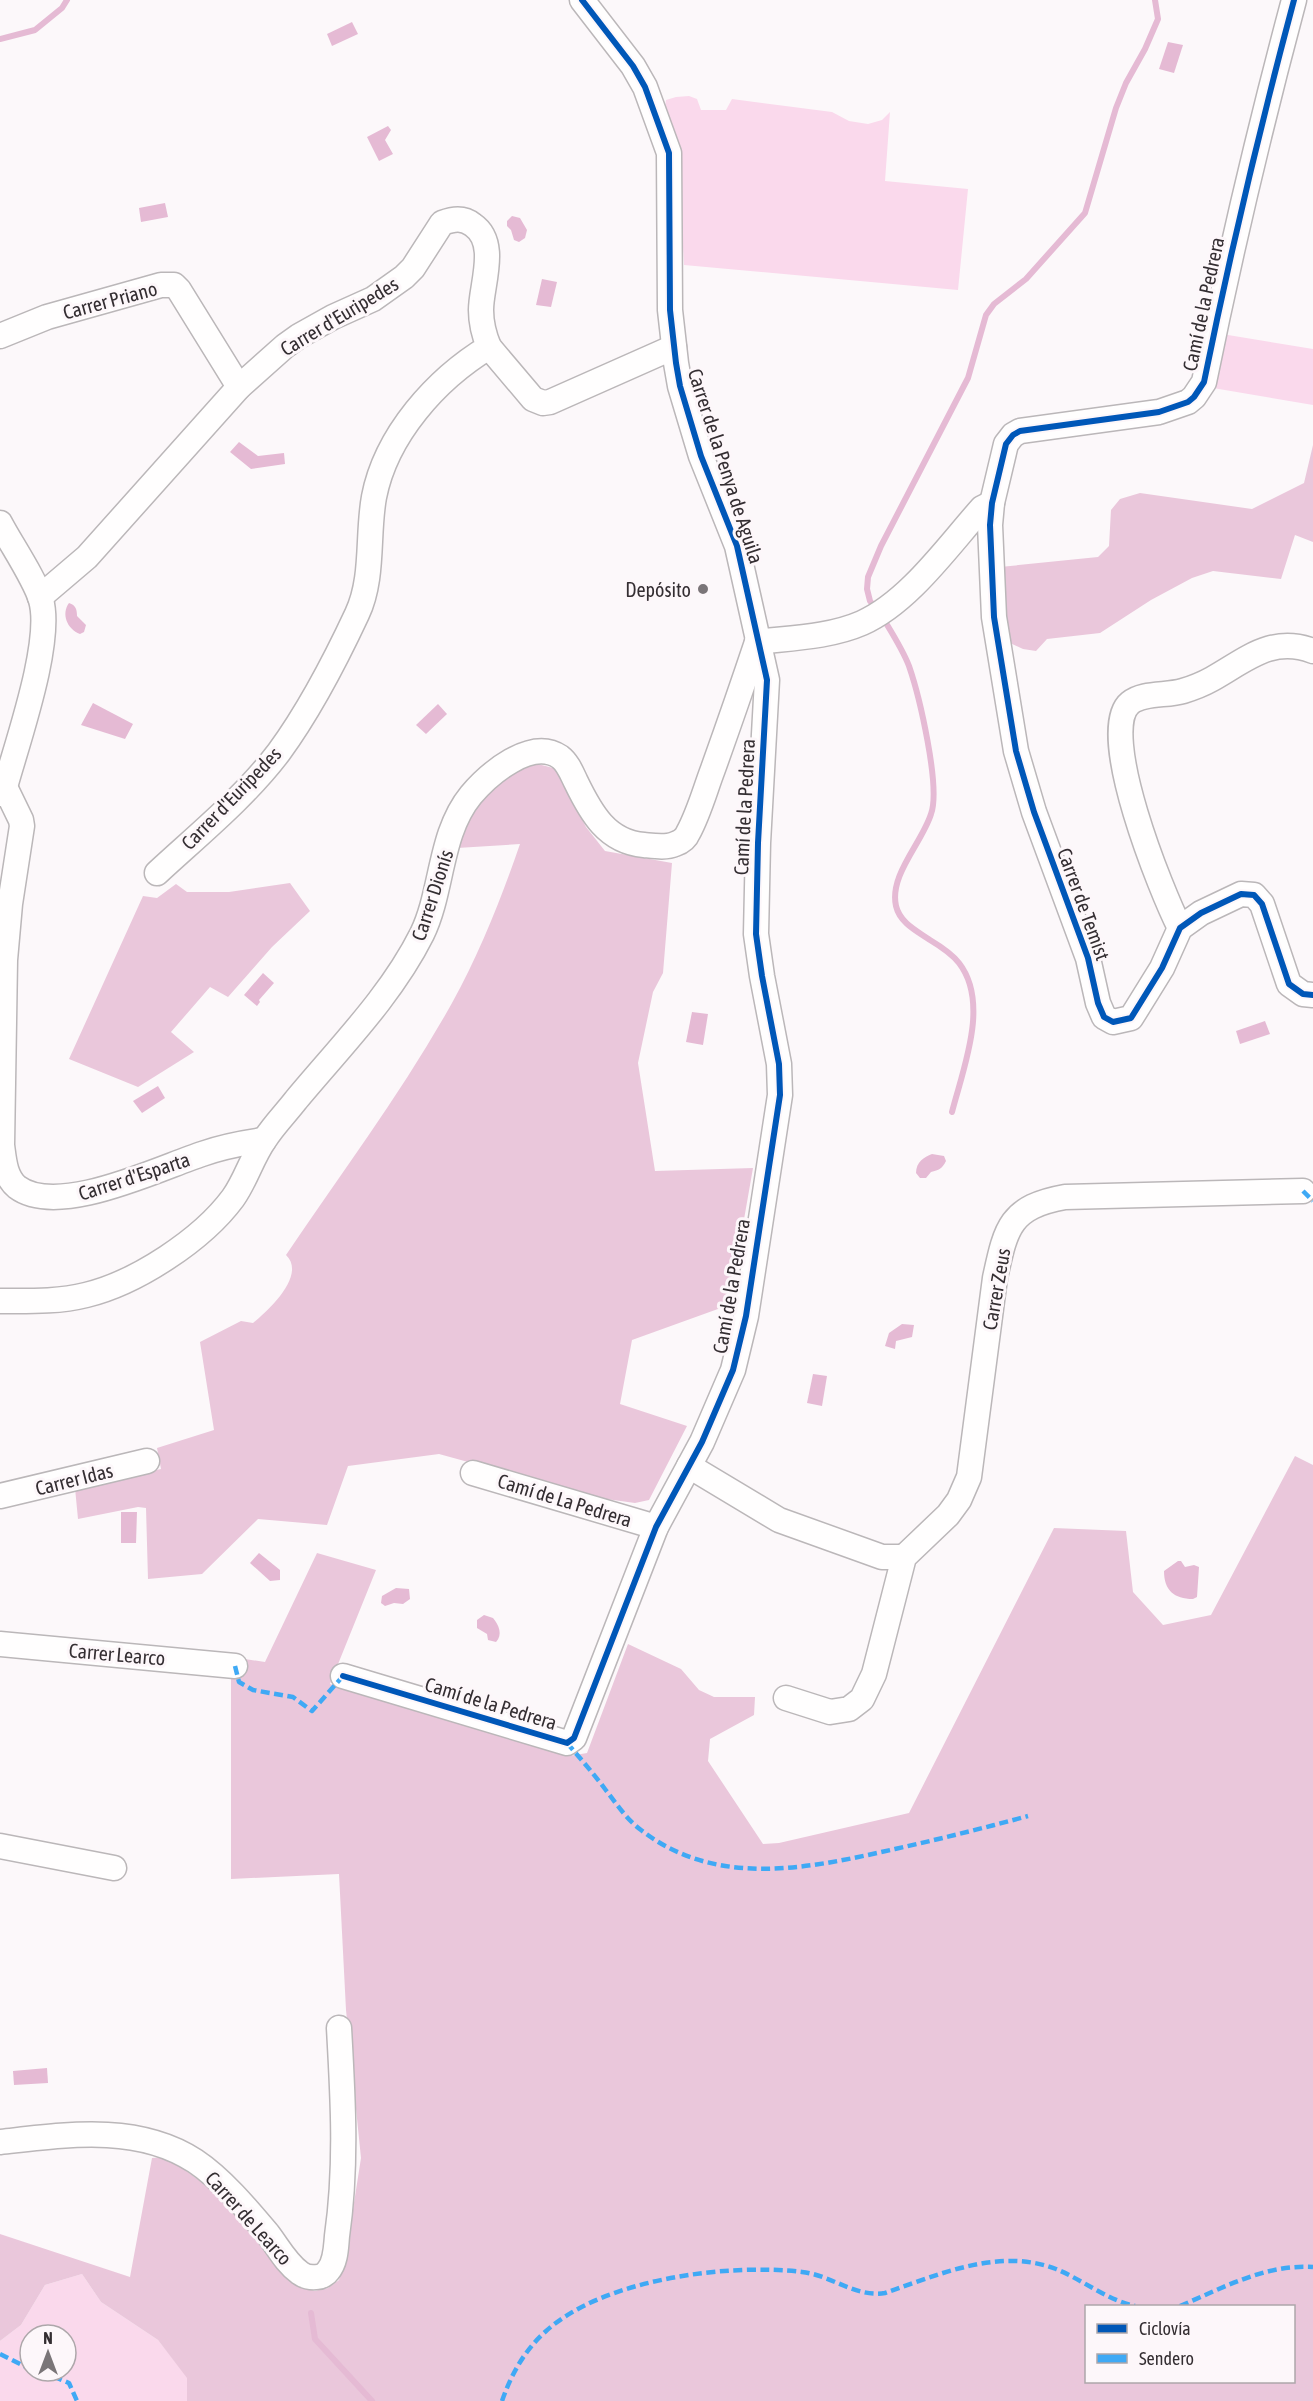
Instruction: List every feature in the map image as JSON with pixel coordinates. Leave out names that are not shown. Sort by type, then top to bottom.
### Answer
[{"type":"street","name":"Carrer de la Penya de Aguila","points":[[582,0],[633,66],[645,87],[669,153],[670,310],[680,386],[701,456],[737,546],[758,642]]},
{"type":"street","name":"Camí de la Pedrera","points":[[992,503],[1006,444],[1013,435],[1020,431],[1159,412],[1188,402],[1200,390],[1236,225],[1294,0]]},
{"type":"street","name":"Carrer d'Euripedes","points":[[40,597],[87,557],[239,387],[299,336],[373,299],[394,285],[413,268],[442,223],[457,219],[465,220],[480,230],[486,245],[482,329],[489,347],[533,399],[543,404],[550,402],[674,347]]},
{"type":"street","name":"Carrer Priano","points":[[0,336],[47,317],[161,285],[174,285],[239,387]]},
{"type":"street","name":"Carrer d'Euripedes","points":[[157,873],[242,793],[279,752],[318,687],[358,611],[368,569],[374,498],[384,460],[402,430],[453,372],[489,347]]},
{"type":"street","points":[[758,642],[824,633],[864,622],[910,588],[982,508],[992,503]]},
{"type":"street","name":"Carrer de Temist","points":[[992,503],[990,525],[994,617],[1016,751],[1034,812],[1088,958],[1098,1004],[1104,1017],[1113,1022],[1131,1018],[1162,968],[1180,928]]},
{"type":"street","points":[[0,523],[40,597],[44,611],[44,634],[29,700],[2,791]]},
{"type":"street","name":"Camí de la Pedrera","points":[[343,1676],[567,1743],[574,1738],[656,1527],[722,1398],[733,1370],[742,1336],[780,1095],[779,1064],[756,934],[758,843],[767,680],[758,642]]},
{"type":"street","name":"Carrer Dionís","points":[[0,1302],[60,1299],[87,1294],[120,1282],[173,1252],[224,1209],[235,1195],[264,1140],[381,998],[408,960],[426,926],[456,821],[468,799],[492,774],[519,756],[543,752],[553,754],[568,765],[593,816],[606,830],[633,844],[665,846],[676,844],[686,837],[758,642]]},
{"type":"street","points":[[1313,651],[1299,645],[1289,644],[1263,651],[1241,660],[1203,684],[1184,691],[1131,701],[1123,712],[1120,741],[1133,807],[1143,839],[1180,928],[1229,898],[1247,893],[1254,895],[1262,904],[1289,984],[1303,994],[1313,994]]},
{"type":"street","name":"Carrer d'Esparta","points":[[2,791],[21,820],[22,826],[10,904],[4,993],[2,1145],[4,1161],[11,1179],[21,1189],[35,1194],[53,1197],[73,1196],[129,1180],[224,1147],[264,1140]]},
{"type":"street","name":"Carrer Zeus","points":[[904,1557],[948,1515],[959,1500],[969,1477],[995,1278],[1009,1228],[1017,1218],[1033,1204],[1065,1197],[1303,1191]]},
{"type":"street","name":"Carrer Idas","points":[[0,1496],[147,1461]]},
{"type":"street","points":[[689,1466],[779,1520],[882,1557],[904,1557],[874,1674],[862,1699],[849,1709],[830,1712],[786,1698]]},
{"type":"street","name":"Camí de La Pedrera","points":[[473,1473],[656,1527]]},
{"type":"street","name":"Carrer Learco","points":[[0,1644],[235,1666]]},
{"type":"street","points":[[0,1846],[114,1868]]},
{"type":"street","name":"Carrer de Learco","points":[[0,2142],[63,2135],[106,2135],[124,2136],[165,2146],[181,2153],[210,2173],[245,2208],[301,2274],[315,2278],[322,2276],[328,2273],[334,2258],[344,2173],[344,2111],[339,2028]]},
{"type":"shaded area","points":[[352,22],[358,34],[332,46],[327,34]]},
{"type":"shaded area","points":[[1168,42],[1183,45],[1174,73],[1159,69]]},
{"type":"shaded area","points":[[689,96],[697,99],[701,110],[726,110],[732,99],[832,112],[849,121],[868,124],[882,120],[890,112],[885,181],[968,189],[958,290],[684,265],[678,154],[664,113],[666,100]]},
{"type":"shaded area","points":[[388,126],[391,130],[385,140],[393,154],[379,161],[367,137]]},
{"type":"shaded area","points":[[165,203],[168,217],[141,222],[139,208]]},
{"type":"shaded area","points":[[512,216],[520,218],[527,230],[525,238],[519,242],[514,240],[507,226],[507,221]]},
{"type":"shaded area","points":[[542,279],[557,282],[551,307],[536,305]]},
{"type":"shaded area","points":[[1222,334],[1313,349],[1313,405],[1213,388]]},
{"type":"shaded area","points":[[239,442],[258,456],[284,453],[285,464],[251,469],[230,452]]},
{"type":"shaded area","points":[[1313,445],[1313,542],[1295,535],[1281,579],[1213,571],[1192,578],[1151,600],[1100,633],[1047,639],[1036,651],[1023,649],[1006,641],[1000,567],[1098,557],[1109,546],[1111,510],[1120,499],[1140,493],[1252,509],[1304,483]]},
{"type":"shaded area","points":[[69,603],[75,606],[77,616],[86,625],[84,632],[80,634],[72,629],[67,621],[66,612]]},
{"type":"shaded area","points":[[93,703],[133,724],[125,739],[81,725]]},
{"type":"shaded area","points":[[438,704],[447,714],[426,734],[416,725]]},
{"type":"shaded area","points":[[534,763],[557,769],[586,827],[605,851],[672,863],[663,973],[653,992],[638,1063],[655,1171],[753,1168],[729,1305],[632,1340],[620,1404],[687,1426],[649,1500],[635,1503],[599,1498],[439,1454],[348,1466],[327,1525],[258,1519],[202,1574],[148,1579],[146,1508],[138,1507],[78,1519],[75,1488],[161,1469],[157,1448],[214,1430],[200,1342],[241,1321],[253,1323],[283,1292],[292,1272],[291,1263],[286,1255],[393,1100],[433,1036],[472,964],[520,844],[457,848],[473,809],[516,768]]},
{"type":"shaded area","points":[[290,883],[310,911],[272,947],[228,997],[210,987],[171,1032],[194,1052],[138,1087],[69,1059],[143,896],[157,898],[176,884],[187,892],[229,892]]},
{"type":"shaded area","points":[[263,973],[274,983],[259,1000],[257,1006],[244,995]]},
{"type":"shaded area","points":[[692,1012],[708,1014],[703,1045],[686,1042]]},
{"type":"shaded area","points":[[1265,1021],[1270,1034],[1240,1044],[1236,1031]]},
{"type":"shaded area","points":[[158,1086],[165,1098],[142,1113],[133,1101]]},
{"type":"shaded area","points":[[932,1154],[944,1156],[946,1161],[942,1167],[931,1172],[926,1178],[920,1178],[916,1173],[917,1166],[923,1158]]},
{"type":"shaded area","points":[[902,1324],[914,1325],[912,1337],[896,1341],[895,1349],[885,1346],[889,1333]]},
{"type":"shaded area","points":[[813,1374],[827,1376],[822,1406],[807,1403]]},
{"type":"shaded area","points":[[1295,1456],[1313,1465],[1313,2401],[187,2401],[187,2378],[158,2340],[101,2302],[82,2274],[45,2285],[22,2323],[18,2323],[18,2327],[0,2341],[0,2234],[130,2277],[152,2158],[167,2157],[211,2189],[294,2281],[314,2291],[328,2288],[339,2280],[348,2241],[361,2158],[346,2010],[339,1874],[231,1879],[231,1676],[238,1658],[265,1662],[317,1553],[376,1570],[330,1684],[569,1756],[587,1753],[628,1644],[681,1669],[699,1690],[714,1697],[755,1697],[754,1715],[710,1739],[708,1761],[763,1844],[779,1843],[909,1813],[1054,1528],[1126,1531],[1133,1592],[1163,1625],[1211,1615]]},
{"type":"shaded area","points":[[121,1512],[137,1512],[136,1543],[121,1543]]},
{"type":"shaded area","points":[[259,1553],[280,1570],[280,1580],[270,1581],[250,1563]]},
{"type":"shaded area","points":[[1181,1561],[1185,1567],[1194,1565],[1199,1567],[1197,1597],[1193,1599],[1175,1595],[1168,1588],[1164,1578],[1164,1571]]},
{"type":"shaded area","points":[[396,1588],[409,1589],[410,1599],[403,1604],[394,1603],[385,1606],[381,1603],[382,1596]]},
{"type":"shaded area","points":[[484,1615],[493,1618],[498,1627],[500,1633],[496,1642],[488,1640],[487,1634],[477,1628],[477,1620]]},
{"type":"shaded area","points":[[47,2068],[48,2083],[14,2085],[13,2071]]},
{"type":"shaded area","points":[[82,2274],[101,2302],[158,2340],[188,2378],[187,2401],[0,2401],[0,2341],[18,2327],[18,2383],[78,2383],[78,2323],[22,2323],[45,2285]]},
{"type":"waterway","points":[[0,39],[35,30],[62,8],[67,0]]},
{"type":"waterway","points":[[877,610],[870,601],[867,589],[868,577],[881,546],[968,378],[986,315],[994,304],[1026,279],[1085,213],[1116,108],[1158,19],[1155,0]]},
{"type":"waterway","points":[[883,618],[909,666],[928,741],[933,784],[931,814],[897,883],[896,906],[901,917],[910,926],[946,950],[959,963],[968,979],[973,997],[971,1036],[952,1112]]},
{"type":"waterway","points":[[311,2313],[315,2339],[372,2401]]},
{"type":"marked path","points":[[1303,1191],[1313,1201]]},
{"type":"marked path","points":[[235,1666],[239,1682],[253,1690],[293,1697],[312,1711],[343,1676]]},
{"type":"marked path","points":[[567,1743],[626,1816],[641,1830],[670,1849],[701,1861],[732,1867],[765,1869],[830,1862],[929,1841],[1028,1816]]},
{"type":"marked path","points":[[502,2401],[514,2373],[531,2347],[545,2332],[569,2314],[599,2299],[632,2287],[703,2273],[739,2270],[802,2272],[874,2294],[885,2293],[969,2266],[1013,2261],[1034,2263],[1056,2269],[1105,2295],[1132,2305]]},
{"type":"marked path","points":[[1182,2305],[1261,2273],[1295,2267],[1313,2267]]},
{"type":"marked path","points":[[0,2354],[18,2363]]},
{"type":"marked path","points":[[69,2383],[77,2401]]},
{"type":"cycle path","points":[[343,1676],[567,1743],[574,1738],[656,1527],[702,1442],[733,1370],[746,1316],[780,1095],[779,1064],[756,934],[758,843],[767,680],[737,546],[701,456],[680,386],[670,310],[669,153],[645,87],[633,66],[582,0]]},
{"type":"cycle path","points":[[1294,0],[1246,191],[1204,382],[1188,402],[1159,412],[1020,431],[1013,435],[1006,444],[992,503],[990,525],[994,617],[1016,751],[1034,812],[1088,958],[1098,1003],[1104,1017],[1113,1022],[1131,1018],[1162,968],[1180,928],[1201,913],[1241,894],[1254,895],[1262,904],[1289,984],[1303,994],[1313,995]]},
{"type":"place","name":"Depósito","points":[[703,589]]}]
